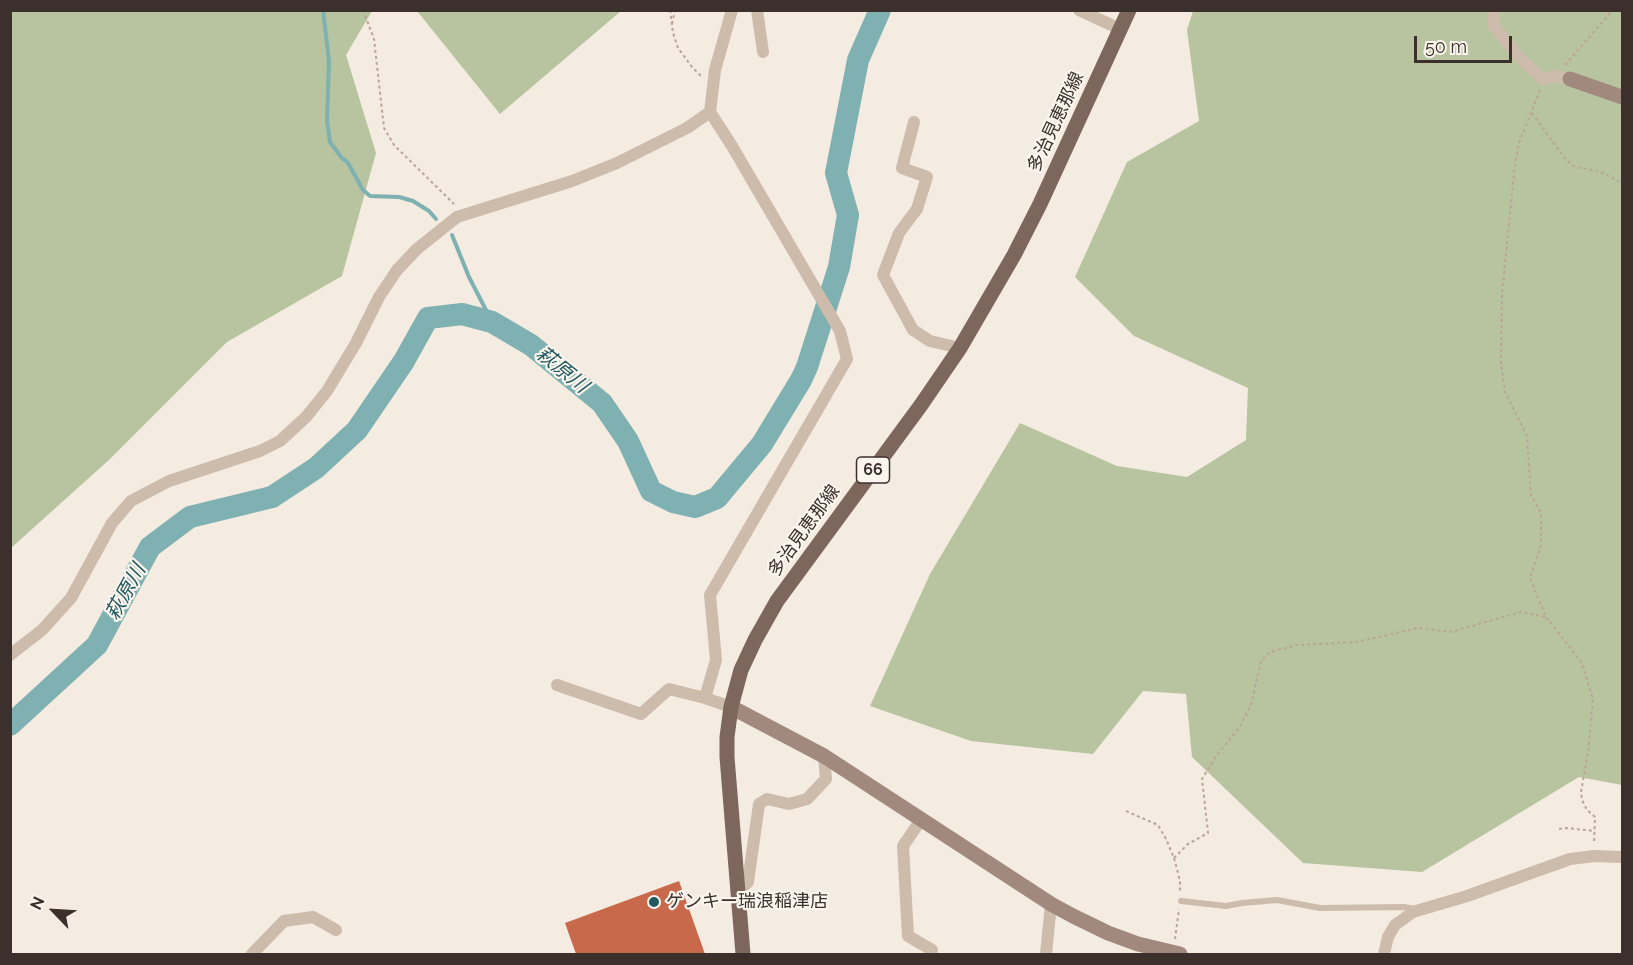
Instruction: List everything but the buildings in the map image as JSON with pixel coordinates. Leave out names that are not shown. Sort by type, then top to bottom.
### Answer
[{"type":"main road","name":"多治見恵那線","points":[[743,954],[726,737],[741,670],[777,601],[921,405],[960,348],[1014,255],[1040,204],[1129,10]]},
{"type":"street","points":[[705,698],[716,660],[710,595],[847,359],[840,331],[710,112],[715,70],[732,10]]},
{"type":"street","points":[[757,10],[763,52]]},
{"type":"street","points":[[1079,10],[1120,29]]},
{"type":"street","points":[[1494,10],[1494,26],[1518,56],[1556,78],[1623,98]]},
{"type":"street","points":[[10,655],[42,630],[71,598],[112,523],[131,501],[169,481],[260,452],[280,441],[306,417],[327,391],[356,343],[379,297],[397,270],[417,249],[457,216],[572,180],[617,163],[687,128],[710,112]]},
{"type":"street","points":[[914,122],[902,168],[927,177],[917,209],[899,234],[883,274],[913,330],[930,341],[960,348]]},
{"type":"street","points":[[557,685],[641,714],[669,689],[731,707],[824,756],[1051,904],[1137,949],[1176,954]]},
{"type":"street","points":[[738,892],[748,882],[759,804],[767,798],[789,804],[807,799],[826,779],[824,756]]},
{"type":"street","points":[[921,820],[903,846],[908,936],[932,950]]},
{"type":"street","points":[[1384,954],[1388,937],[1395,926],[1413,912],[1570,860],[1594,856],[1623,857]]},
{"type":"street","points":[[1046,954],[1051,904]]},
{"type":"street","points":[[252,954],[284,921],[313,917],[336,930]]},
{"type":"lane","points":[[1180,901],[1226,906],[1277,900],[1320,908],[1404,907],[1420,910]]},
{"type":"path","points":[[363,10],[374,39],[384,128],[394,145],[465,214]]},
{"type":"path","points":[[670,10],[678,48],[713,89]]},
{"type":"path","points":[[672,26],[675,10]]},
{"type":"path","points":[[1594,856],[1595,817],[1587,810],[1581,792],[1588,753],[1593,699],[1582,663],[1545,617],[1530,578],[1540,545],[1541,513],[1531,495],[1527,436],[1505,392],[1501,363],[1502,294],[1519,142],[1542,87],[1556,78],[1613,10]]},
{"type":"path","points":[[1531,112],[1566,160],[1575,167],[1599,171],[1623,183]]},
{"type":"path","points":[[1174,858],[1188,844],[1208,833],[1202,779],[1216,756],[1239,728],[1251,705],[1261,661],[1270,652],[1297,645],[1357,642],[1418,628],[1451,632],[1521,612],[1545,617]]},
{"type":"path","points":[[1126,811],[1158,825],[1174,858],[1180,880],[1176,954]]},
{"type":"path","points":[[1559,829],[1595,831]]},
{"type":"green space","points":[[11,10],[372,11],[346,55],[376,153],[342,276],[227,342],[110,459],[11,548]]},
{"type":"green space","points":[[417,11],[621,11],[500,114]]},
{"type":"green space","points":[[1193,11],[1622,11],[1622,785],[1579,777],[1422,872],[1303,863],[1192,757],[1186,694],[1143,691],[1093,754],[971,741],[870,706],[930,574],[1020,423],[1117,466],[1187,477],[1246,440],[1248,388],[1134,336],[1075,277],[1127,162],[1199,121],[1187,30]]},
{"type":"waterway","points":[[323,10],[329,61],[327,120],[330,142],[348,163],[363,190],[370,196],[399,197],[413,201],[429,211],[436,219]]},
{"type":"waterway","name":"萩原川","points":[[10,725],[97,645],[150,547],[190,517],[272,497],[316,468],[357,430],[404,361],[428,318],[462,314],[492,322],[531,345],[602,403],[628,441],[651,491],[673,502],[695,507],[717,498],[762,444],[807,367],[839,267],[848,215],[836,173],[858,60],[880,10]]},
{"type":"waterway","points":[[452,235],[469,277],[487,312],[485,320]]},
{"type":"place","name":"ゲンキー瑞浪稲津店","points":[[654,902]]}]
